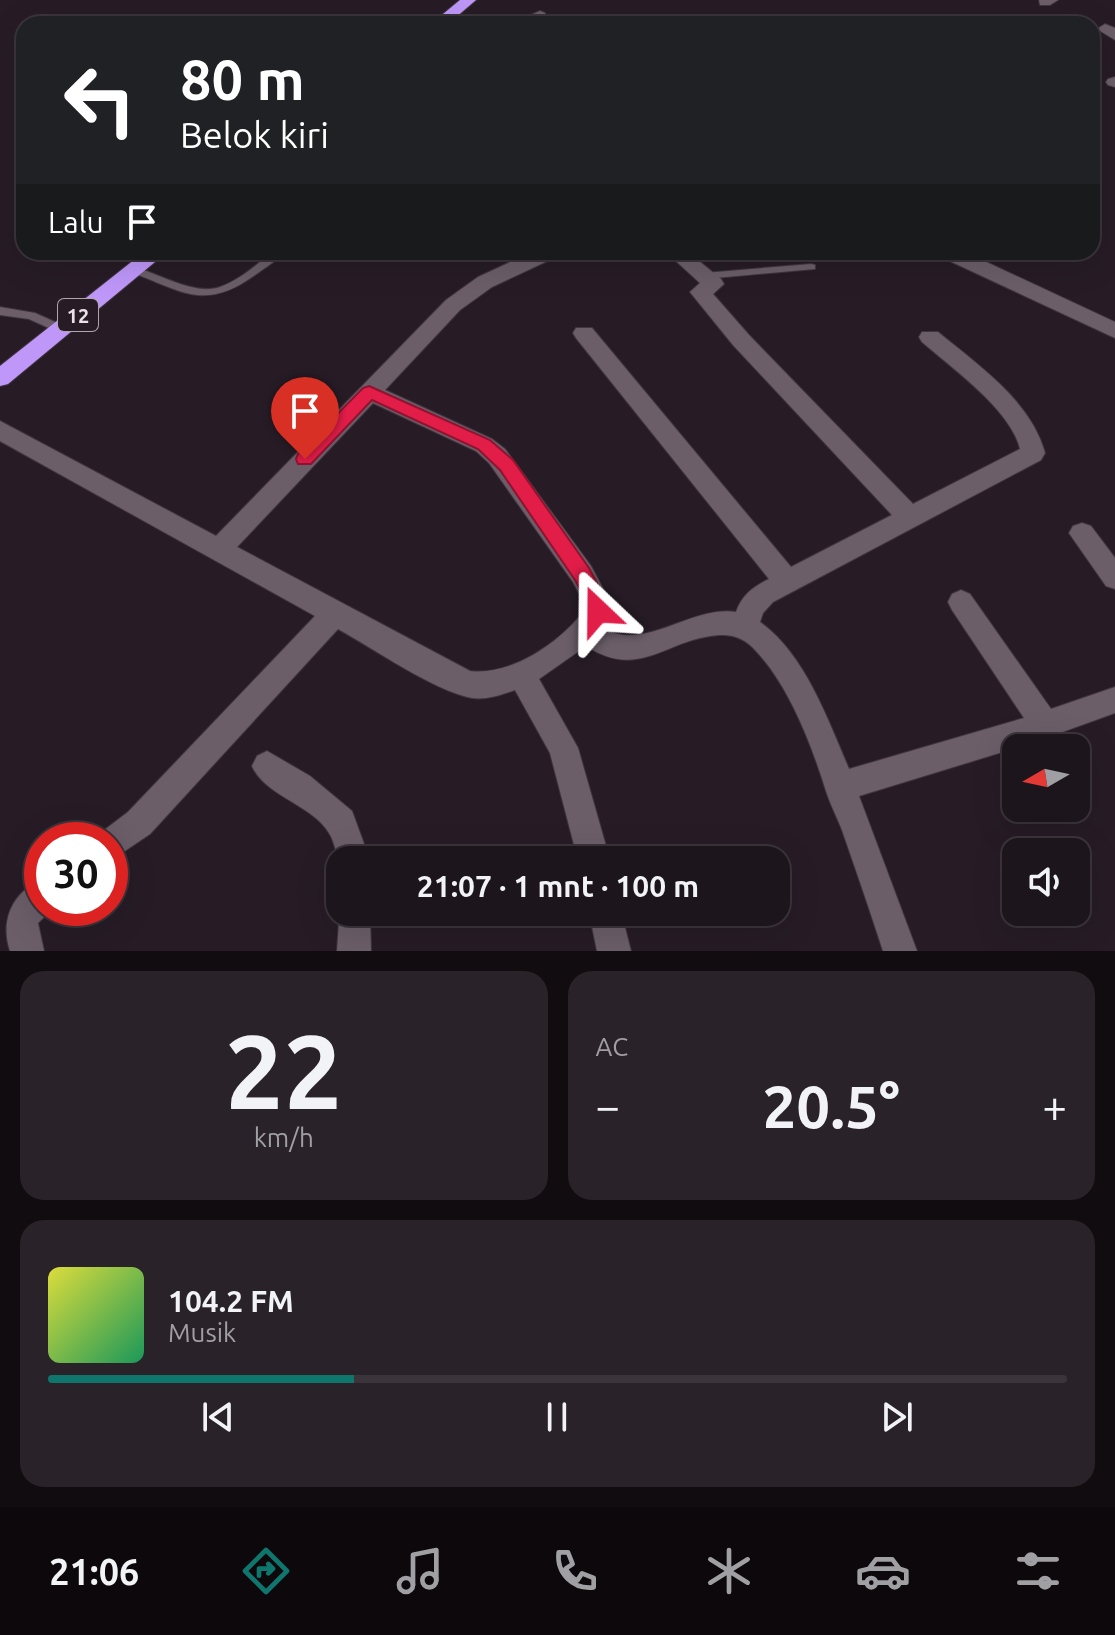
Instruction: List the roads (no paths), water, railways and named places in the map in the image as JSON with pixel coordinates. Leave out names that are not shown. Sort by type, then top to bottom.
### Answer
[{"type":"highway","points":[[449,16],[469,0]]},
{"type":"highway","name":"12","points":[[0,378],[147,260]]},
{"type":"street","points":[[219,549],[453,305],[485,282],[532,260]]},
{"type":"street","points":[[685,260],[714,284],[700,292],[910,517]]},
{"type":"street","points":[[965,260],[1115,331]]},
{"type":"street","points":[[584,333],[786,581]]},
{"type":"street","points":[[746,626],[748,613],[756,600],[786,581],[1033,453],[1033,441],[1020,423],[976,377],[930,337]]},
{"type":"street","points":[[0,430],[452,678],[474,686],[494,684],[543,663],[584,630],[597,615],[594,595],[506,465],[484,445],[369,392]]},
{"type":"street","points":[[1082,533],[1115,578]]},
{"type":"street","points":[[961,602],[1045,724]]},
{"type":"street","points":[[128,831],[335,613]]},
{"type":"street","points":[[584,630],[609,646],[625,650],[722,623],[746,626],[768,645],[790,675],[819,733],[900,951]]},
{"type":"street","points":[[520,673],[563,748],[590,846]]},
{"type":"street","points":[[839,787],[1115,700]]},
{"type":"street","points":[[267,766],[299,787],[341,822],[349,846]]},
{"type":"street","points":[[24,913],[20,930],[27,951]]},
{"type":"street","points":[[354,926],[354,951]]},
{"type":"street","points":[[608,926],[614,951]]},
{"type":"lane","points":[[135,270],[206,295],[230,290],[269,260]]},
{"type":"lane","points":[[704,276],[811,267]]},
{"type":"lane","points":[[0,311],[31,316],[60,329]]}]
